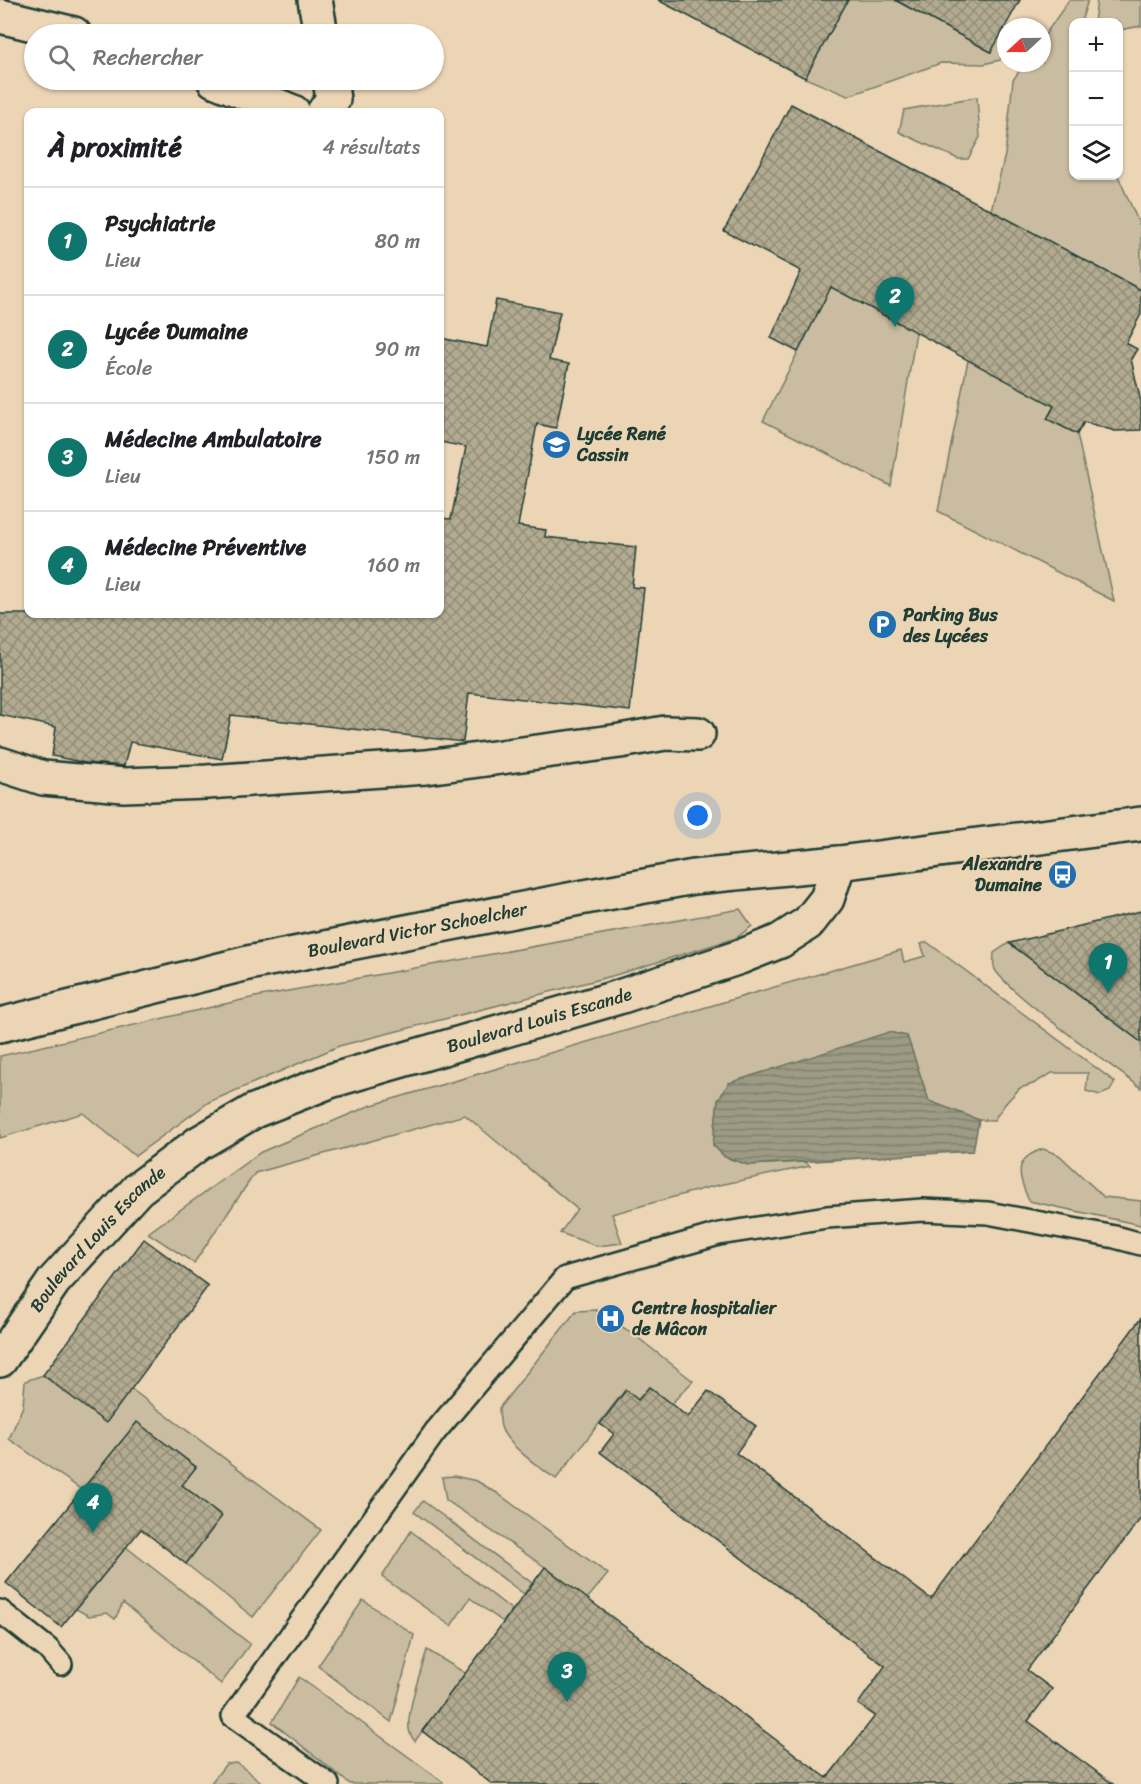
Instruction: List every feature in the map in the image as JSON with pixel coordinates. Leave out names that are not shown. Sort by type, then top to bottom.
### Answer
[{"type":"street","points":[[315,0],[319,24]]},
{"type":"street","points":[[0,16],[33,24]]},
{"type":"street","points":[[239,90],[283,108]]},
{"type":"street","points":[[327,108],[333,99],[332,90]]},
{"type":"street","points":[[0,764],[43,778],[124,785],[207,782],[426,767],[665,733],[698,734]]},
{"type":"street","points":[[839,863],[1141,824]]},
{"type":"street","name":"Boulevard Victor Schoelcher","points":[[0,1024],[248,963],[574,898],[694,877],[839,863]]},
{"type":"street","name":"Boulevard Louis Escande","points":[[0,1360],[54,1281],[138,1189],[199,1143],[254,1112],[330,1081],[619,997],[740,957],[780,940],[808,922],[827,899],[839,863]]},
{"type":"lane","points":[[328,1784],[233,1716],[435,1432],[565,1278],[719,1234],[827,1217],[922,1210],[988,1213],[1141,1244]]},
{"type":"lane","points":[[0,1611],[48,1649],[61,1664]]},
{"type":"shaded area","points":[[848,0],[895,0],[991,52],[997,40],[997,61],[984,64],[941,63],[848,96],[805,78]]},
{"type":"shaded area","points":[[1069,0],[1088,0],[1082,18],[1069,18],[1069,180],[1120,180],[1141,228],[1141,290],[991,210],[1005,155],[1013,80],[1019,72],[1051,72],[1051,26]]},
{"type":"shaded area","points":[[1097,0],[1141,0],[1141,26],[1123,29],[1123,18],[1095,18]]},
{"type":"shaded area","points":[[977,97],[980,137],[968,159],[958,159],[899,132],[904,110]]},
{"type":"shaded area","points":[[831,287],[916,332],[891,486],[763,421]]},
{"type":"shaded area","points":[[968,360],[1054,406],[1047,419],[1077,434],[1114,601],[938,511]]},
{"type":"shaded area","points":[[740,909],[752,926],[736,938],[612,976],[339,1046],[209,1102],[135,1156],[83,1113],[0,1138],[0,1056],[255,997]]},
{"type":"shaded area","points":[[927,942],[1115,1082],[1110,1091],[1100,1095],[1086,1091],[1088,1073],[1052,1073],[1033,1084],[1020,1088],[994,1120],[979,1120],[929,1101],[907,1036],[718,1100],[713,1145],[725,1157],[748,1165],[805,1162],[810,1166],[710,1187],[612,1214],[622,1243],[597,1246],[560,1233],[577,1209],[465,1115],[255,1173],[194,1263],[148,1233],[261,1152],[369,1106],[901,950],[904,962],[925,956],[921,944]]},
{"type":"shaded area","points":[[1009,943],[1141,1042],[1141,1088],[1037,1009],[1001,977],[994,967],[994,953]]},
{"type":"shaded area","points":[[889,1032],[907,1036],[929,1101],[979,1120],[973,1151],[749,1165],[725,1157],[713,1145],[718,1100],[729,1083]]},
{"type":"shaded area","points":[[1043,1149],[1059,1155],[1104,1197],[1141,1201],[1141,1225],[1029,1201],[1022,1184],[1020,1170],[1026,1158]]},
{"type":"shaded area","points":[[596,1310],[632,1333],[693,1381],[671,1404],[649,1387],[638,1400],[625,1390],[556,1479],[525,1456],[504,1434],[499,1408],[576,1311]]},
{"type":"shaded area","points":[[43,1375],[106,1422],[131,1389],[321,1530],[253,1617],[185,1563],[182,1485],[196,1467],[155,1436],[82,1490],[9,1439],[23,1406],[25,1381]]},
{"type":"shaded area","points":[[454,1476],[477,1481],[497,1493],[608,1574],[587,1599],[545,1567],[446,1500],[442,1477]]},
{"type":"shaded area","points":[[423,1501],[532,1583],[524,1594],[414,1512]]},
{"type":"shaded area","points":[[411,1531],[512,1610],[503,1622],[470,1598],[451,1626],[382,1577]]},
{"type":"shaded area","points":[[126,1547],[250,1644],[221,1684],[123,1603],[115,1619],[107,1613],[89,1616],[76,1609]]},
{"type":"shaded area","points":[[363,1600],[414,1635],[391,1722],[318,1666]]},
{"type":"shaded area","points":[[427,1650],[465,1673],[415,1741],[410,1733],[409,1716]]},
{"type":"shaded area","points":[[299,1677],[443,1782],[442,1784],[350,1784],[272,1722]]},
{"type":"shaded area","points":[[237,1763],[264,1784],[210,1784],[226,1764]]},
{"type":"building","points":[[658,0],[848,0],[805,78]]},
{"type":"building","points":[[895,0],[1020,0],[1010,18],[997,18],[997,41],[991,52]]},
{"type":"building","points":[[791,104],[1141,290],[1141,314],[1126,343],[1137,349],[1131,359],[1141,402],[1141,430],[1115,431],[1084,422],[1077,434],[1047,419],[1054,406],[831,287],[798,352],[771,338],[801,271],[724,231]]},
{"type":"building","points":[[496,300],[560,312],[549,360],[569,364],[556,428],[537,424],[518,526],[546,530],[545,537],[636,547],[632,587],[644,588],[630,711],[469,693],[463,742],[231,715],[222,759],[130,742],[124,766],[86,763],[52,756],[56,727],[0,715],[0,614],[24,614],[24,618],[444,618],[444,518],[451,519],[466,447],[444,443],[444,339],[487,347]]},
{"type":"building","points":[[1141,911],[1141,1042],[1009,943],[1039,936]]},
{"type":"building","points":[[144,1239],[208,1286],[106,1423],[43,1375]]},
{"type":"building","points":[[1141,1318],[1141,1518],[1027,1670],[1052,1689],[1028,1721],[1113,1784],[492,1784],[422,1731],[545,1567],[827,1778],[875,1716],[858,1704],[885,1666],[600,1452],[614,1434],[600,1424],[626,1390],[638,1400],[649,1387],[688,1417],[708,1391],[756,1426],[736,1453],[931,1599]]},
{"type":"building","points":[[137,1422],[196,1467],[182,1485],[222,1516],[186,1564],[141,1529],[61,1627],[6,1583]]},
{"type":"place","name":"Lycée Dumaine","points":[[895,327]]},
{"type":"place","name":"Lycée René Cassin","points":[[556,444]]},
{"type":"place","name":"Parking Bus des Lycées","points":[[882,625]]},
{"type":"place","name":"Alexandre Dumaine","points":[[1063,874]]},
{"type":"place","name":"Psychiatrie","points":[[1108,993]]},
{"type":"place","name":"Centre hospitalier de Mâcon","points":[[611,1318]]},
{"type":"place","name":"Médecine Préventive","points":[[93,1533]]},
{"type":"place","name":"Médecine Ambulatoire","points":[[567,1702]]}]
